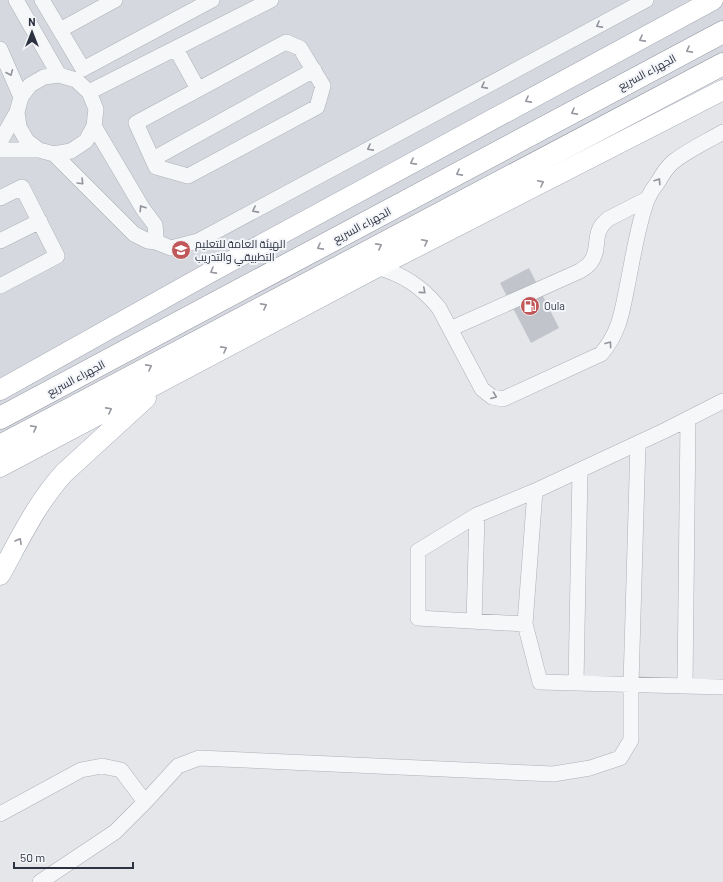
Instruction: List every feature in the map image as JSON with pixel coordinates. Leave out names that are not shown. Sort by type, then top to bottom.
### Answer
[{"type":"highway","name":"الجهراء السريع","points":[[0,418],[723,32]]},
{"type":"highway","points":[[0,446],[723,64]]},
{"type":"main road","points":[[0,390],[209,273],[713,0]]},
{"type":"main road","points":[[0,467],[376,267],[723,90]]},
{"type":"main road","points":[[0,575],[34,512],[53,485],[108,431],[141,403],[161,382]]},
{"type":"street","points":[[16,0],[59,75]]},
{"type":"street","points":[[42,0],[83,69],[212,0]]},
{"type":"street","points":[[60,30],[115,0]]},
{"type":"street","points":[[89,92],[271,0]]},
{"type":"street","points":[[54,154],[134,234],[148,241],[156,242],[171,248],[198,241],[646,0]]},
{"type":"street","points":[[286,42],[300,48],[314,70],[323,86],[317,107],[188,176],[156,167],[136,123],[286,42]]},
{"type":"street","points":[[0,49],[21,97]]},
{"type":"street","points":[[176,49],[198,89]]},
{"type":"street","points":[[153,159],[314,70]]},
{"type":"street","points":[[0,142],[17,112],[21,97],[30,85],[44,77],[59,75],[76,80],[89,92],[96,109],[94,126],[86,142],[71,152],[54,154],[39,150],[0,150]]},
{"type":"street","points":[[17,112],[19,128],[27,141],[39,150]]},
{"type":"street","points":[[94,126],[142,209],[155,225],[156,242]]},
{"type":"street","points":[[376,267],[401,275],[422,289],[439,308],[482,389],[487,394],[503,399],[601,354],[613,339],[619,326],[638,233],[648,199],[665,171],[672,163],[694,148],[723,132]]},
{"type":"street","points":[[0,198],[22,187],[57,256],[0,286]]},
{"type":"street","points":[[450,329],[580,271],[592,262],[598,229],[602,223],[648,199]]},
{"type":"street","points":[[0,241],[40,221]]},
{"type":"street","points":[[525,624],[418,618],[418,551],[477,515],[536,491],[723,401]]},
{"type":"street","points":[[685,686],[688,419]]},
{"type":"street","points":[[0,477],[58,447],[83,423]]},
{"type":"street","points":[[40,882],[115,832],[178,766],[200,758],[553,774],[590,768],[620,758],[631,740],[631,684],[638,443]]},
{"type":"street","points":[[576,683],[580,470]]},
{"type":"street","points":[[536,491],[525,624],[540,682],[723,687]]},
{"type":"street","points":[[474,621],[477,515]]},
{"type":"street","points":[[0,814],[81,770],[102,766],[121,770],[145,802]]},
{"type":"shaded area","name":"الهيئة العامة للتعليم التطبيقي والتدريب","points":[[0,0],[723,0],[723,61],[0,438]]},
{"type":"building","name":"Oula","points":[[529,268],[559,328],[531,343],[500,283]]},
{"type":"place","name":"الهيئة العامة للتعليم التطبيقي والتدريب","points":[[181,250]]},
{"type":"place","name":"Oula","points":[[530,306]]}]
